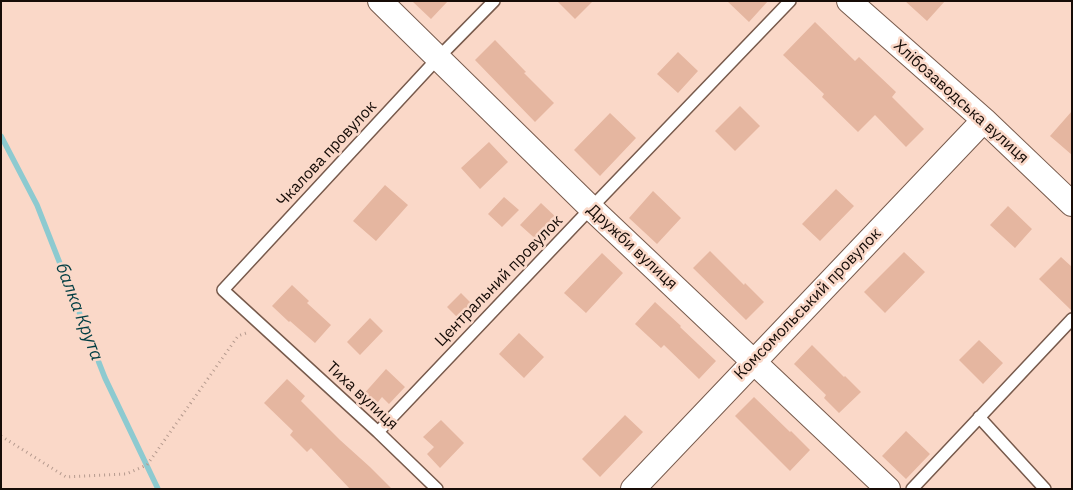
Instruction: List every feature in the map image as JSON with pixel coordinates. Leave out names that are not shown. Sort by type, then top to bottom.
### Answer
[{"type":"street","name":"Дружби вулиця","points":[[380,1],[591,208],[888,489]]},
{"type":"street","name":"Хлібозаводська вулиця","points":[[849,1],[984,120],[1072,204]]},
{"type":"street","name":"Комсомольський провулок","points":[[633,489],[984,120]]},
{"type":"lane","name":"Чкалова провулок","points":[[264,328],[223,290],[438,58],[494,1]]},
{"type":"lane","name":"Центральний провулок","points":[[378,432],[790,1]]},
{"type":"lane","points":[[912,489],[1072,318]]},
{"type":"lane","name":"Тиха вулиця","points":[[264,328],[378,432],[437,489]]},
{"type":"lane","points":[[979,417],[1046,489]]},
{"type":"path","points":[[1,436],[66,477],[126,474],[147,465],[238,336],[264,328]]},
{"type":"building","points":[[412,1],[448,1],[431,19]]},
{"type":"building","points":[[557,1],[593,1],[575,19]]},
{"type":"building","points":[[727,1],[768,1],[749,22]]},
{"type":"building","points":[[905,1],[945,1],[927,21]]},
{"type":"building","points":[[815,22],[855,61],[859,57],[896,92],[892,97],[924,129],[906,147],[875,115],[858,132],[822,97],[824,94],[783,55]]},
{"type":"building","points":[[495,40],[554,103],[535,122],[475,60]]},
{"type":"building","points":[[678,52],[698,71],[678,93],[657,74]]},
{"type":"building","points":[[740,106],[760,126],[735,151],[715,131]]},
{"type":"building","points":[[1072,111],[1072,155],[1050,136]]},
{"type":"building","points":[[610,113],[636,138],[600,176],[574,150]]},
{"type":"building","points":[[489,142],[508,162],[480,189],[461,168]]},
{"type":"building","points":[[385,185],[408,205],[376,241],[353,221]]},
{"type":"building","points":[[836,189],[854,206],[820,241],[802,224]]},
{"type":"building","points":[[653,191],[681,218],[657,244],[629,218]]},
{"type":"building","points":[[504,197],[519,210],[502,227],[488,214]]},
{"type":"building","points":[[541,203],[559,220],[539,242],[520,225]]},
{"type":"building","points":[[1008,206],[1032,229],[1015,248],[990,225]]},
{"type":"building","points":[[710,251],[764,302],[746,320],[693,268]]},
{"type":"building","points":[[904,252],[925,272],[885,313],[864,292]]},
{"type":"building","points":[[602,253],[623,273],[586,313],[564,293]]},
{"type":"building","points":[[1061,257],[1072,267],[1072,311],[1039,279]]},
{"type":"building","points":[[292,285],[309,301],[307,303],[331,325],[315,343],[272,306]]},
{"type":"building","points":[[461,293],[474,306],[460,320],[447,307]]},
{"type":"building","points":[[655,302],[716,361],[699,379],[664,345],[661,348],[635,324]]},
{"type":"building","points":[[370,318],[383,331],[360,355],[347,342]]},
{"type":"building","points":[[519,333],[544,357],[524,378],[499,354]]},
{"type":"building","points":[[979,340],[1003,363],[983,384],[959,360]]},
{"type":"building","points":[[812,345],[861,392],[839,413],[824,398],[826,395],[794,364]]},
{"type":"building","points":[[386,369],[405,387],[389,404],[382,397],[374,407],[362,396]]},
{"type":"building","points":[[287,379],[305,396],[301,401],[392,489],[350,489],[311,448],[307,452],[290,435],[293,431],[264,403]]},
{"type":"building","points":[[754,397],[810,450],[790,471],[735,416]]},
{"type":"building","points":[[625,415],[643,432],[600,477],[582,459]]},
{"type":"building","points":[[441,420],[464,443],[440,468],[427,454],[434,447],[423,437]]},
{"type":"building","points":[[906,431],[930,454],[906,479],[882,456]]},
{"type":"waterway","name":"балка Крута","points":[[1,136],[37,205],[105,378],[158,489]]}]
